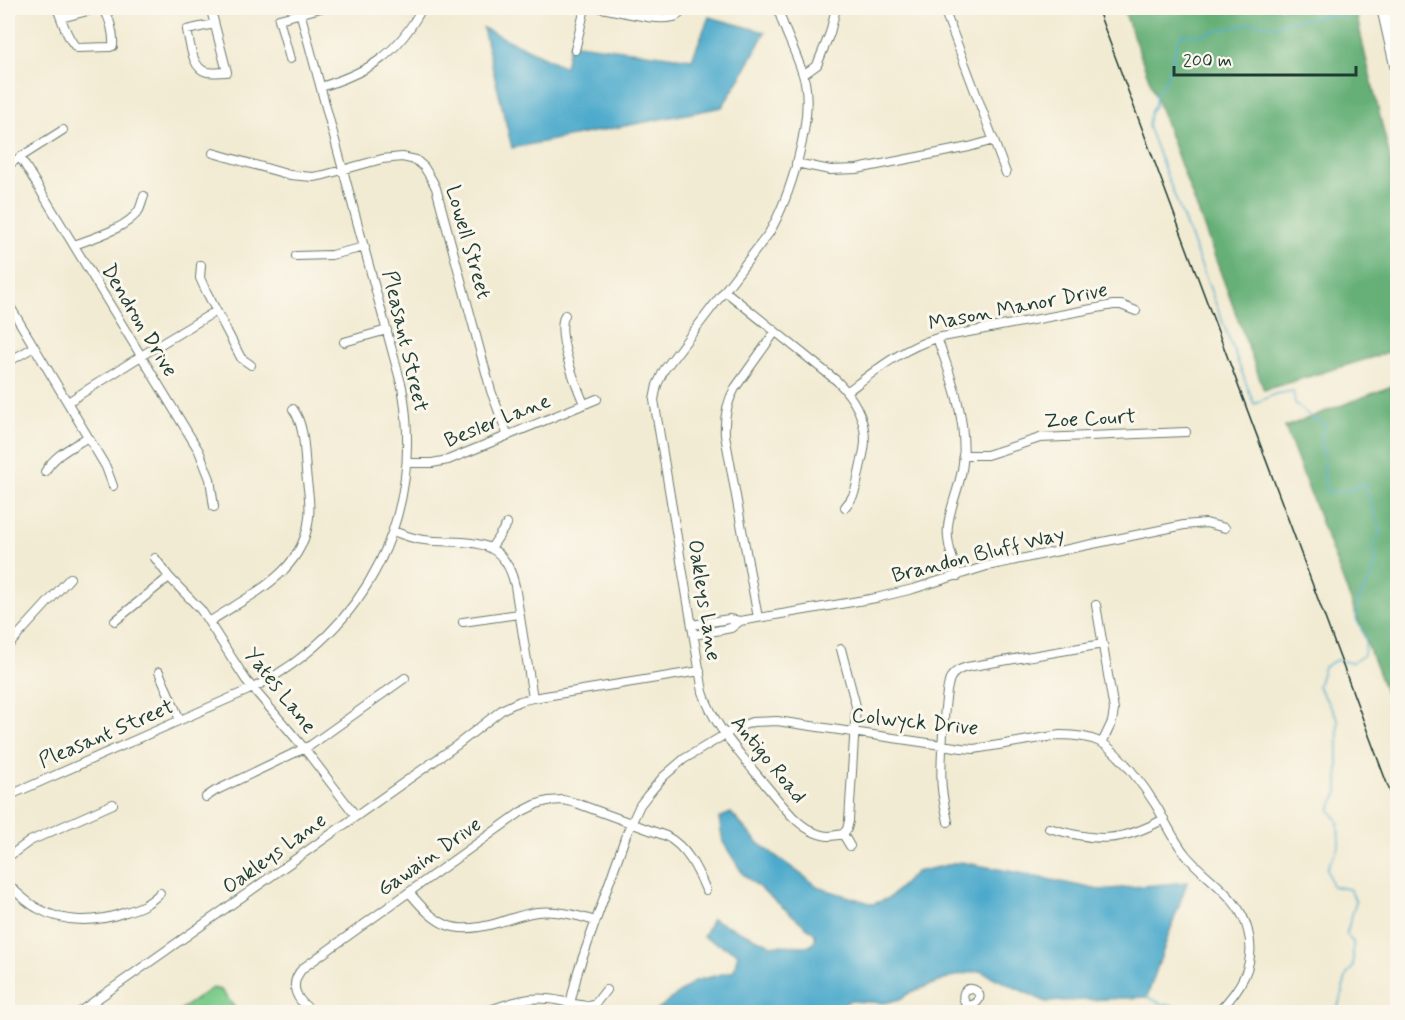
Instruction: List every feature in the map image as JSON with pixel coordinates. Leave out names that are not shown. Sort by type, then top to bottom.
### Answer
[{"type":"highway","points":[[1383,8],[1398,74]]},
{"type":"street","points":[[57,8],[73,44],[77,48],[113,46],[107,14],[103,9],[99,8],[62,18]]},
{"type":"street","points":[[209,8],[214,24],[226,72],[205,72],[198,67],[193,56],[187,30],[214,24]]},
{"type":"street","points":[[290,59],[279,18],[300,10],[321,8]]},
{"type":"street","points":[[321,87],[355,75],[386,55],[409,30],[422,8]]},
{"type":"street","points":[[575,50],[585,8]]},
{"type":"street","points":[[601,8],[657,18],[675,16],[685,8]]},
{"type":"street","points":[[657,18],[660,8]]},
{"type":"street","name":"Oakleys Lane","points":[[79,1012],[258,887],[503,709],[533,698],[700,671],[654,399],[664,370],[776,222],[785,201],[801,141],[806,113],[806,94],[803,75],[778,8]]},
{"type":"street","points":[[803,75],[818,65],[830,33],[836,8]]},
{"type":"street","points":[[944,9],[1006,173]]},
{"type":"street","name":"Pleasant Street","points":[[8,796],[253,688],[291,666],[314,648],[354,604],[381,560],[393,531],[402,498],[407,462],[404,397],[300,10]]},
{"type":"street","points":[[8,165],[63,130]]},
{"type":"street","points":[[796,163],[830,170],[857,169],[994,140]]},
{"type":"street","name":"Lowell Street","points":[[213,153],[300,176],[324,175],[382,159],[416,160],[424,167],[432,180],[491,391],[508,436]]},
{"type":"street","name":"Dendron Drive","points":[[20,157],[204,461],[210,479],[214,507]]},
{"type":"street","points":[[74,245],[113,230],[130,220],[139,210],[144,196]]},
{"type":"street","points":[[296,256],[331,255],[365,247]]},
{"type":"street","points":[[201,265],[200,278],[216,311],[241,358],[251,365]]},
{"type":"street","points":[[725,291],[837,381],[853,399],[865,432],[865,441],[855,494],[844,507]]},
{"type":"street","points":[[8,303],[106,467],[113,486]]},
{"type":"street","name":"Mason Manor Drive","points":[[848,392],[883,365],[923,342],[937,338],[1113,305],[1121,305],[1136,311]]},
{"type":"street","points":[[68,402],[216,311]]},
{"type":"street","points":[[565,315],[562,321],[562,338],[584,404]]},
{"type":"street","points":[[344,342],[387,330]]},
{"type":"street","points":[[758,618],[724,426],[730,397],[775,332]]},
{"type":"street","points":[[937,338],[946,361],[962,426],[961,474],[948,526],[950,550],[958,576]]},
{"type":"street","points":[[8,362],[34,347]]},
{"type":"street","name":"Besler Lane","points":[[407,462],[432,463],[448,460],[597,399]]},
{"type":"street","points":[[209,622],[279,576],[292,561],[303,542],[308,522],[309,503],[300,422],[293,409]]},
{"type":"street","name":"Zoe Court","points":[[963,455],[987,455],[1034,439],[1047,437],[1186,432]]},
{"type":"street","points":[[45,472],[49,464],[58,456],[88,437]]},
{"type":"street","name":"Brandon Bluff Way","points":[[692,625],[729,619],[740,621],[876,598],[987,566],[1192,524],[1206,523],[1225,528]]},
{"type":"street","points":[[491,548],[507,524]]},
{"type":"street","points":[[393,531],[422,540],[476,544],[491,548],[503,558],[512,574],[533,698]]},
{"type":"street","name":"Yates Lane","points":[[155,558],[169,577],[201,610],[241,674],[304,748],[356,816]]},
{"type":"street","points":[[115,621],[169,577]]},
{"type":"street","points":[[8,646],[70,578]]},
{"type":"street","points":[[1096,605],[1114,710],[1113,722],[1102,743]]},
{"type":"street","points":[[463,622],[519,614]]},
{"type":"street","name":"Brandon Bluff Way","points":[[694,635],[731,628],[740,621]]},
{"type":"street","points":[[948,822],[942,788],[947,687],[951,676],[967,667],[1103,644]]},
{"type":"street","points":[[841,649],[855,696],[856,717],[849,821],[843,834],[850,846]]},
{"type":"street","name":"Antigo Road","points":[[700,671],[707,706],[716,722],[784,807],[800,824],[817,833],[827,836],[843,834]]},
{"type":"street","points":[[159,672],[180,720]]},
{"type":"street","points":[[206,797],[319,740],[405,678]]},
{"type":"street","name":"Colwyck Drive","points":[[568,1012],[578,971],[595,921],[626,835],[640,805],[670,770],[684,759],[740,726],[777,721],[974,749],[1049,736],[1084,736],[1102,743],[1130,770],[1149,795],[1184,852],[1234,902],[1241,913],[1248,930],[1251,951],[1247,973],[1236,993],[1218,1012]]},
{"type":"street","name":"Gawain Drive","points":[[312,1011],[299,999],[296,992],[295,981],[299,972],[409,892],[537,804],[555,800],[576,803],[676,841],[699,873],[706,890]]},
{"type":"street","points":[[8,857],[30,841],[113,804]]},
{"type":"street","points":[[1049,828],[1088,837],[1109,838],[1139,832],[1164,819]]},
{"type":"street","points":[[8,885],[38,909],[76,921],[97,920],[118,915],[145,906],[160,893]]},
{"type":"street","points":[[409,892],[430,916],[447,925],[462,928],[478,928],[520,915],[548,911],[572,914],[595,921]]},
{"type":"street","points":[[484,1012],[526,999],[549,999],[587,1006],[595,1004],[606,990]]},
{"type":"street","points":[[958,1012],[967,1005]]},
{"type":"green space","points":[[1123,8],[1355,8],[1397,187],[1397,350],[1264,390]]},
{"type":"green space","points":[[1397,384],[1397,723],[1285,427]]},
{"type":"green space","points":[[212,988],[221,990],[238,1012],[177,1012]]},
{"type":"water","points":[[709,17],[765,32],[722,107],[512,148],[483,28],[565,67],[570,43],[692,59]]},
{"type":"water","points":[[731,813],[758,843],[820,888],[873,904],[889,898],[916,872],[961,862],[1099,890],[1187,882],[1147,997],[1046,1002],[980,971],[958,975],[911,992],[900,999],[885,1003],[849,1001],[828,1012],[654,1012],[695,981],[734,971],[738,953],[703,937],[712,919],[771,945],[810,946],[815,941],[815,934],[743,874],[723,842],[719,818]]},
{"type":"waterway","points":[[1342,1012],[1338,1007],[1347,974],[1353,967],[1353,942],[1346,935],[1356,901],[1349,889],[1332,886],[1327,868],[1339,846],[1338,821],[1330,810],[1338,792],[1338,719],[1318,686],[1324,667],[1336,660],[1352,663],[1364,655],[1366,637],[1356,619],[1359,599],[1372,577],[1377,557],[1372,548],[1381,531],[1364,483],[1348,491],[1326,492],[1325,459],[1321,446],[1325,423],[1312,418],[1295,403],[1293,391],[1275,394],[1254,404],[1148,126],[1156,94],[1163,86],[1181,35],[1196,36],[1251,23],[1276,26],[1289,21],[1331,15],[1345,17],[1352,13],[1351,8]]},
{"type":"waterway","points":[[1147,997],[1162,1004],[1204,1012]]},
{"type":"railway","points":[[1097,8],[1398,813]]}]
